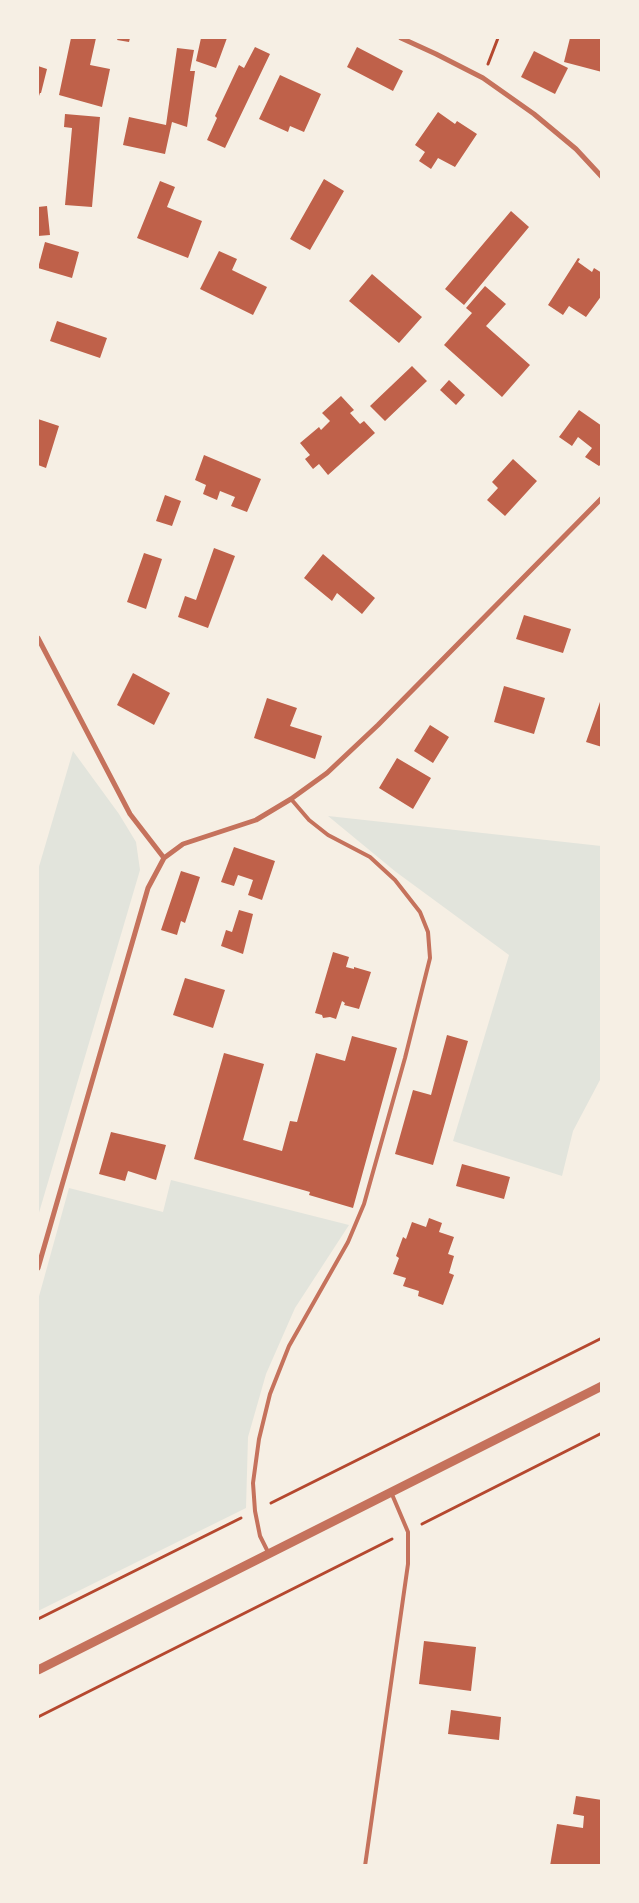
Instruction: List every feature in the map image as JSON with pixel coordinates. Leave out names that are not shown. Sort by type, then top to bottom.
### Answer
[{"type":"street","points":[[401,38],[483,78],[534,114],[576,149],[602,177]]},
{"type":"street","points":[[38,1268],[148,888],[164,858],[183,844],[256,820],[291,799],[327,773],[378,725],[602,498]]},
{"type":"street","points":[[38,638],[130,814],[164,858]]},
{"type":"street","points":[[38,1670],[602,1386]]},
{"type":"lane","points":[[269,1554],[260,1536],[255,1511],[253,1482],[259,1440],[270,1394],[289,1346],[348,1242],[364,1204],[405,1058],[430,958],[428,932],[420,912],[395,880],[370,857],[328,835],[310,820],[291,799]]},
{"type":"lane","points":[[365,1866],[408,1564],[408,1532],[392,1492]]},
{"type":"path","points":[[483,78],[498,38]]},
{"type":"path","points":[[38,1619],[602,1338]]},
{"type":"path","points":[[38,1717],[602,1433]]},
{"type":"shaded area","points":[[73,751],[119,814],[136,842],[140,870],[38,1216],[38,870]]},
{"type":"shaded area","points":[[328,816],[601,846],[601,1078],[573,1131],[562,1176],[453,1141],[509,955],[396,872]]},
{"type":"shaded area","points":[[171,1180],[349,1225],[295,1308],[266,1374],[248,1437],[246,1508],[38,1611],[38,1300],[69,1188],[163,1212]]},
{"type":"building","points":[[71,38],[96,38],[90,65],[110,69],[102,107],[59,95]]},
{"type":"building","points":[[118,38],[130,38],[129,42],[117,40]]},
{"type":"building","points":[[201,38],[227,38],[216,68],[196,61]]},
{"type":"building","points":[[570,38],[602,38],[602,72],[564,62]]},
{"type":"building","points":[[255,47],[270,54],[225,148],[207,140],[217,118],[215,116],[239,65],[244,68]]},
{"type":"building","points":[[357,47],[403,71],[393,91],[347,67]]},
{"type":"building","points":[[177,48],[194,50],[190,71],[195,71],[187,127],[172,122],[165,154],[123,145],[129,117],[166,125]]},
{"type":"building","points":[[534,51],[568,68],[555,94],[521,77]]},
{"type":"building","points":[[38,66],[47,69],[38,99]]},
{"type":"building","points":[[280,75],[321,94],[304,132],[290,126],[288,132],[259,119]]},
{"type":"building","points":[[438,112],[455,124],[457,121],[477,134],[455,167],[438,158],[431,169],[419,161],[425,152],[415,145]]},
{"type":"building","points":[[65,114],[100,117],[92,207],[65,205],[72,128],[64,127]]},
{"type":"building","points":[[324,179],[344,191],[310,250],[290,239]]},
{"type":"building","points":[[160,181],[175,187],[167,207],[202,221],[188,258],[137,238]]},
{"type":"building","points":[[47,206],[50,235],[38,236],[38,207]]},
{"type":"building","points":[[511,211],[529,227],[464,305],[445,289]]},
{"type":"building","points":[[45,242],[79,252],[72,278],[38,268]]},
{"type":"building","points":[[219,251],[237,259],[232,270],[267,287],[253,315],[200,289]]},
{"type":"building","points":[[578,258],[580,259],[578,262],[592,272],[594,268],[602,273],[602,295],[586,317],[569,306],[563,315],[548,305]]},
{"type":"building","points":[[372,274],[422,317],[399,343],[349,301]]},
{"type":"building","points":[[485,286],[506,304],[486,326],[530,365],[502,397],[444,345],[472,313],[466,308]]},
{"type":"building","points":[[57,321],[107,338],[100,358],[50,341]]},
{"type":"building","points":[[412,366],[427,381],[385,421],[370,406]]},
{"type":"building","points":[[449,380],[465,395],[456,405],[440,390]]},
{"type":"building","points":[[341,396],[354,410],[350,413],[360,424],[364,421],[375,433],[328,475],[319,464],[313,469],[305,459],[310,455],[300,443],[319,427],[321,430],[330,421],[322,413]]},
{"type":"building","points":[[579,410],[602,426],[602,463],[599,466],[585,457],[592,448],[578,437],[572,446],[559,437]]},
{"type":"building","points":[[38,419],[59,426],[46,468],[38,465]]},
{"type":"building","points":[[204,455],[261,479],[247,512],[231,506],[235,497],[220,491],[217,500],[203,494],[206,485],[195,480]]},
{"type":"building","points":[[513,459],[537,481],[505,516],[487,500],[498,488],[492,482]]},
{"type":"building","points":[[165,495],[181,501],[172,526],[156,521]]},
{"type":"building","points":[[214,548],[235,556],[208,628],[178,617],[185,596],[196,600]]},
{"type":"building","points":[[144,553],[162,559],[146,609],[127,602]]},
{"type":"building","points":[[323,554],[375,598],[362,614],[337,593],[332,601],[304,578]]},
{"type":"building","points":[[524,615],[571,629],[563,653],[516,639]]},
{"type":"building","points":[[133,673],[170,693],[154,725],[117,705]]},
{"type":"building","points":[[504,686],[545,698],[534,734],[494,722]]},
{"type":"building","points":[[267,698],[297,708],[290,726],[322,736],[315,759],[254,738]]},
{"type":"building","points":[[602,699],[602,747],[586,742]]},
{"type":"building","points":[[430,725],[449,737],[433,763],[414,751]]},
{"type":"building","points":[[397,758],[431,778],[413,809],[379,788]]},
{"type":"building","points":[[234,847],[275,861],[262,900],[248,895],[253,880],[238,875],[234,886],[221,882]]},
{"type":"building","points":[[181,871],[200,877],[185,923],[181,921],[177,935],[161,930]]},
{"type":"building","points":[[239,910],[253,914],[243,954],[221,946],[226,930],[232,932]]},
{"type":"building","points":[[333,952],[349,957],[346,967],[354,969],[354,967],[371,972],[359,1009],[344,1005],[345,1003],[342,1001],[336,1019],[330,1017],[323,1018],[322,1015],[315,1013]]},
{"type":"building","points":[[185,978],[225,990],[213,1028],[173,1015]]},
{"type":"building","points":[[447,1035],[468,1041],[433,1165],[395,1154],[413,1090],[431,1095]]},
{"type":"building","points":[[352,1036],[397,1048],[353,1208],[309,1195],[310,1192],[194,1159],[224,1053],[264,1064],[243,1140],[282,1151],[290,1121],[297,1122],[316,1053],[345,1061]]},
{"type":"building","points":[[111,1132],[166,1145],[156,1180],[128,1171],[125,1181],[99,1174]]},
{"type":"building","points":[[462,1164],[510,1177],[504,1199],[456,1186]]},
{"type":"building","points":[[429,1218],[442,1223],[439,1232],[454,1237],[448,1254],[454,1256],[449,1273],[454,1275],[443,1305],[418,1296],[419,1291],[403,1286],[406,1278],[393,1274],[399,1258],[396,1256],[403,1237],[406,1239],[412,1222],[426,1227]]},
{"type":"building","points":[[424,1641],[476,1647],[471,1691],[419,1684]]},
{"type":"building","points":[[451,1710],[501,1717],[499,1740],[448,1734]]},
{"type":"building","points":[[576,1796],[602,1800],[602,1866],[550,1866],[557,1824],[583,1828],[584,1816],[573,1814]]}]
